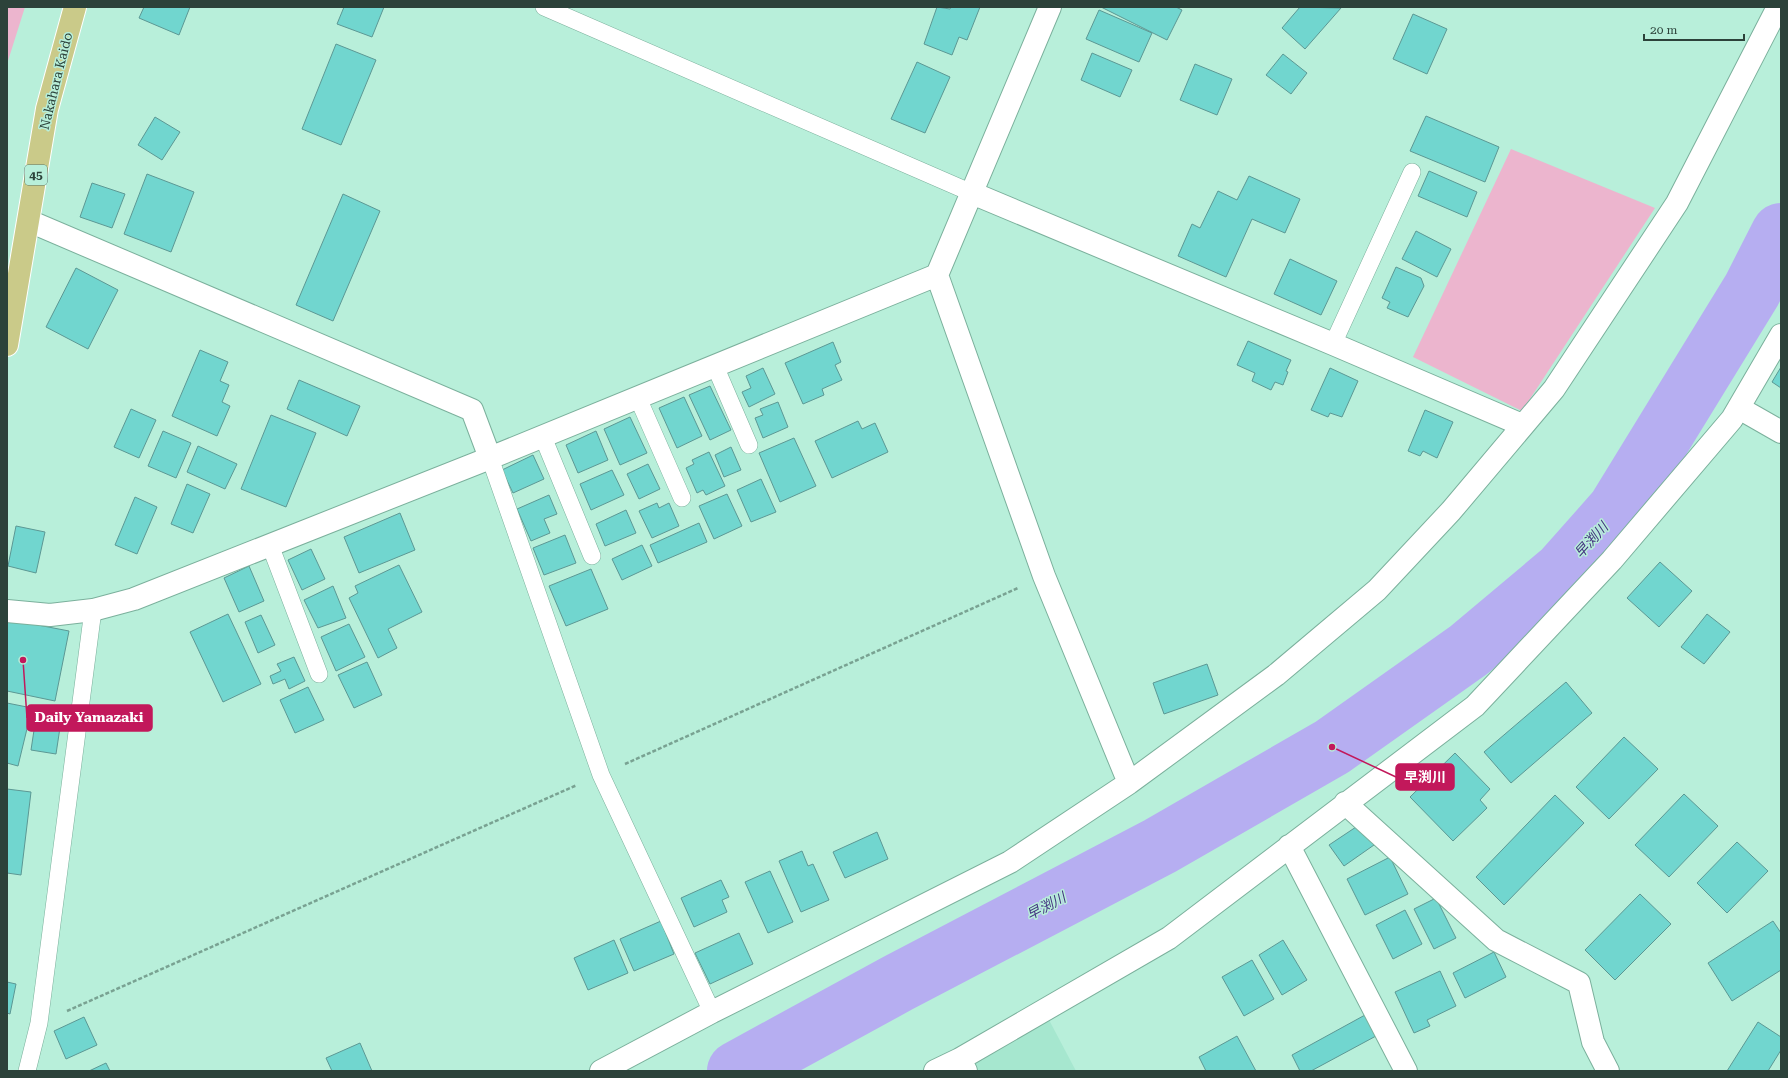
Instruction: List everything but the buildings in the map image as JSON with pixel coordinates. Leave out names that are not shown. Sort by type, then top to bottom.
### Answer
[{"type":"main road","name":"Nakahara Kaido","points":[[7,345],[47,109],[75,7]]},
{"type":"street","points":[[1050,7],[937,275],[1044,576],[1130,783]]},
{"type":"street","points":[[601,1071],[712,1012],[1010,862],[1130,783],[1276,675],[1377,590],[1451,511],[1522,425],[1554,389],[1677,203],[1778,7]]},
{"type":"street","points":[[972,193],[1522,425]]},
{"type":"street","points":[[29,221],[472,410],[490,458]]},
{"type":"street","points":[[7,611],[50,615],[93,610],[134,599],[543,437],[937,275]]},
{"type":"street","points":[[935,1071],[963,1065],[1169,938],[1345,803],[1475,706],[1612,560],[1732,419],[1781,335]]},
{"type":"street","points":[[1739,408],[1781,432]]},
{"type":"street","points":[[1345,803],[1496,940],[1579,983],[1593,1042],[1608,1071]]},
{"type":"street","points":[[1289,846],[1406,1071]]},
{"type":"lane","points":[[544,7],[972,193]]},
{"type":"lane","points":[[1333,344],[1412,172]]},
{"type":"lane","points":[[715,366],[749,445]]},
{"type":"lane","points":[[638,398],[682,498]]},
{"type":"lane","points":[[543,437],[592,556]]},
{"type":"lane","points":[[490,458],[601,775],[712,1012]]},
{"type":"lane","points":[[270,545],[319,674]]},
{"type":"lane","points":[[27,1071],[39,1023],[93,610]]},
{"type":"path","points":[[39,1023],[601,775],[1044,576]]},
{"type":"shaded area","points":[[7,7],[25,7],[7,64]]},
{"type":"shaded area","points":[[1511,149],[1655,208],[1522,411],[1413,357]]},
{"type":"shaded area","points":[[1048,1018],[1076,1071],[979,1071],[972,1058]]},
{"type":"waterway","name":"早渕川","points":[[737,1071],[898,983],[1160,846],[1332,747],[1469,650],[1563,571],[1617,510],[1752,290],[1781,233]]},
{"type":"place","name":"Daily Yamazaki","points":[[23,660]]},
{"type":"place","name":"早渕川","points":[[1332,747]]}]
